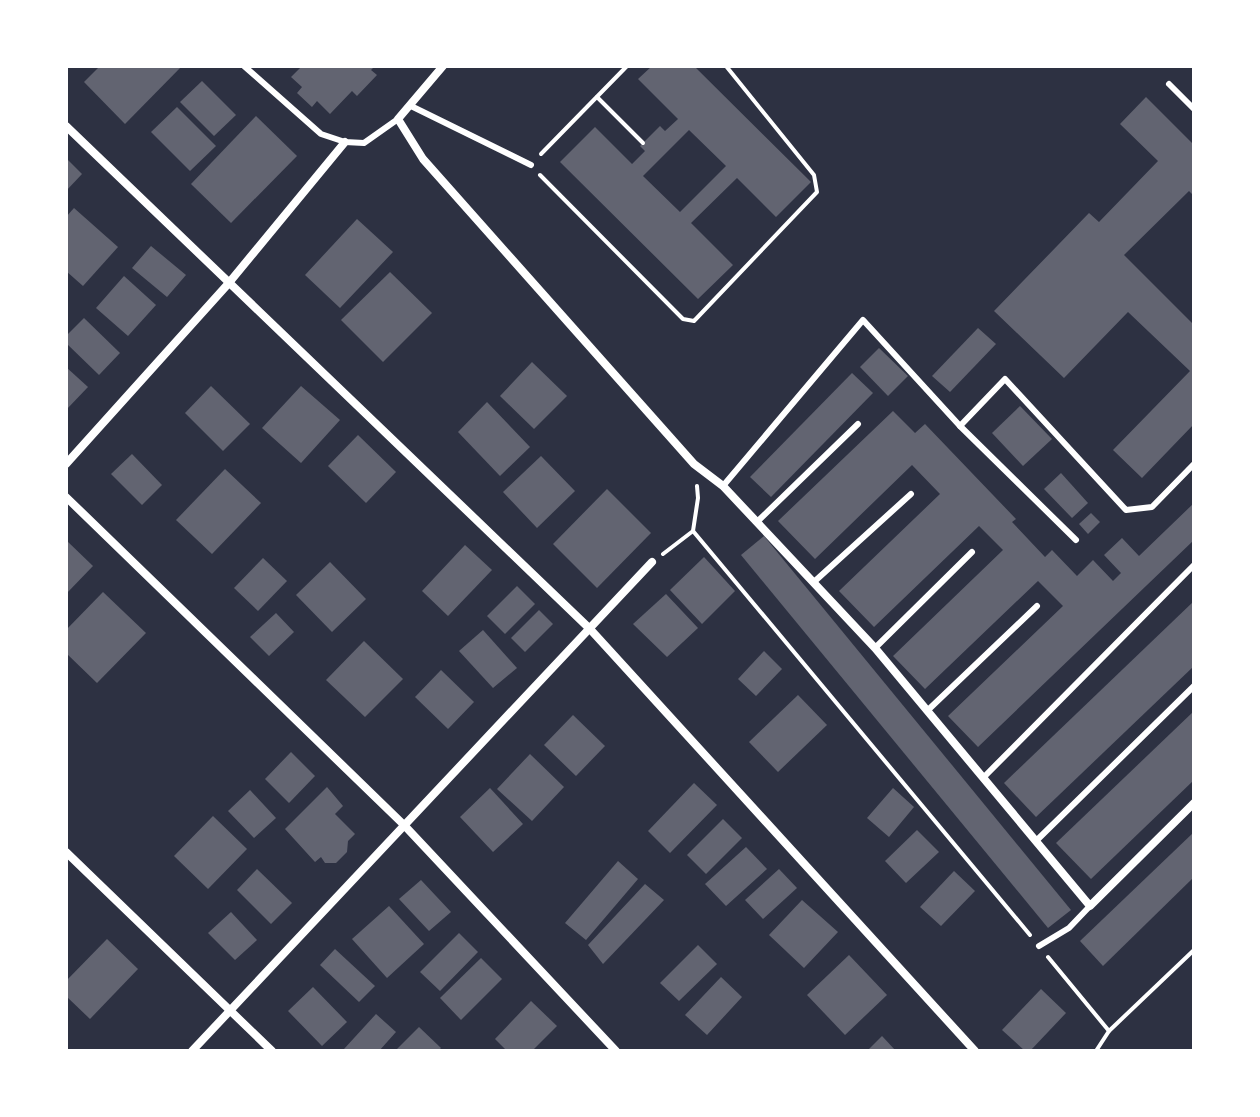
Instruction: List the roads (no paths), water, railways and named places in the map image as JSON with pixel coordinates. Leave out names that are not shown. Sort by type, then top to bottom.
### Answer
[{"type":"street","points":[[443,66],[398,119],[423,159],[694,464],[723,486],[758,521],[875,648],[1090,906],[1194,803]]},
{"type":"street","points":[[66,126],[590,629],[975,1051]]},
{"type":"street","points":[[66,464],[228,284],[345,142]]},
{"type":"street","points":[[66,497],[404,825],[616,1051]]},
{"type":"street","points":[[192,1051],[652,562]]},
{"type":"street","points":[[66,852],[272,1051]]},
{"type":"lane","points":[[244,66],[321,134],[345,142],[364,143],[398,119]]},
{"type":"lane","points":[[1169,84],[1194,109]]},
{"type":"lane","points":[[411,106],[531,165]]},
{"type":"lane","points":[[723,486],[863,320],[960,426],[1076,540]]},
{"type":"lane","points":[[960,426],[1005,379],[1126,510],[1152,507],[1194,464]]},
{"type":"lane","points":[[758,521],[858,424]]},
{"type":"lane","points":[[815,581],[911,494]]},
{"type":"lane","points":[[875,648],[972,552]]},
{"type":"lane","points":[[984,777],[1194,565]]},
{"type":"lane","points":[[927,711],[1037,606]]},
{"type":"lane","points":[[1036,841],[1194,686]]},
{"type":"lane","points":[[1039,946],[1069,928],[1090,906]]}]
